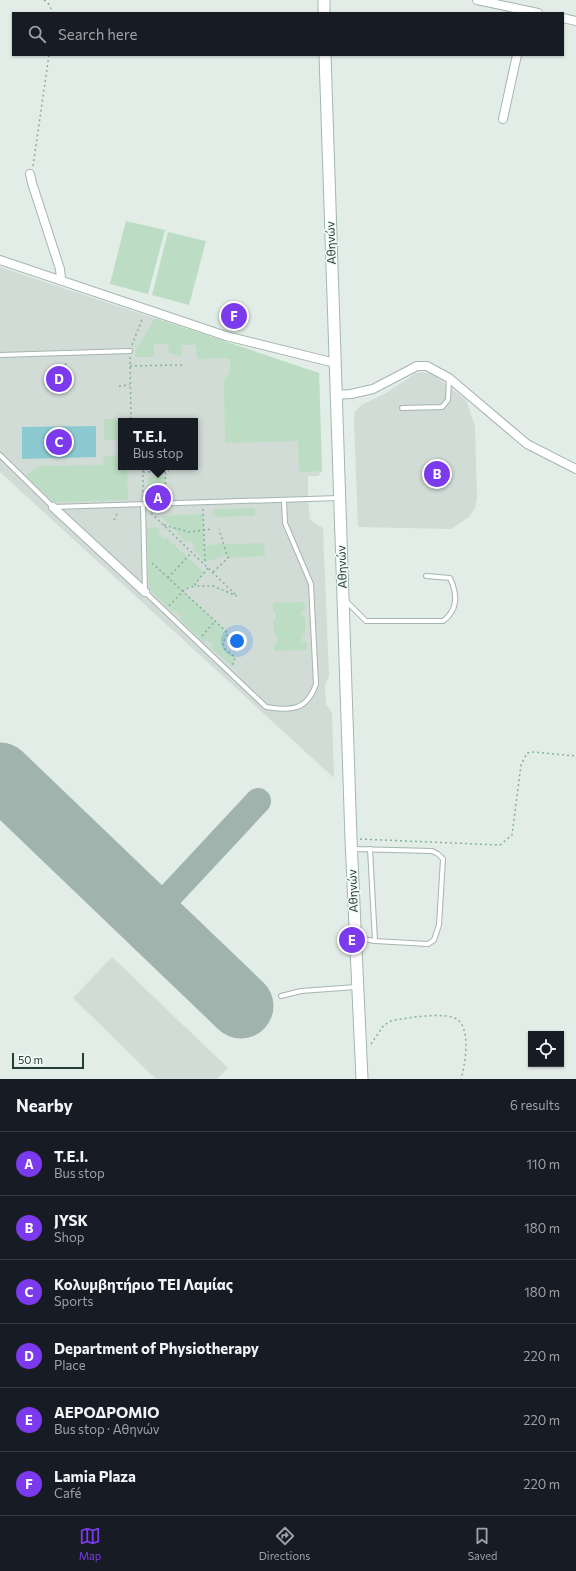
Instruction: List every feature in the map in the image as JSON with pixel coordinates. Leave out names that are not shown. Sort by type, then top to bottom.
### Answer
[{"type":"main road","points":[[324,0],[324,12]]},
{"type":"main road","name":"Αθηνών","points":[[325,56],[335,395],[351,844],[359,1051],[362,1079]]},
{"type":"street","points":[[477,0],[527,12]]},
{"type":"street","points":[[564,18],[576,21]]},
{"type":"street","points":[[503,119],[517,56]]},
{"type":"street","points":[[30,174],[60,269],[60,279]]},
{"type":"street","points":[[0,260],[239,340],[335,363]]},
{"type":"street","points":[[335,395],[351,394],[373,389],[417,366],[427,366],[449,378],[528,444],[576,469]]},
{"type":"street","points":[[53,507],[145,592]]},
{"type":"lane","points":[[0,355],[130,351]]},
{"type":"lane","points":[[402,408],[442,407],[448,400],[449,378]]},
{"type":"lane","points":[[0,456],[53,507],[339,498]]},
{"type":"lane","points":[[143,505],[145,592],[266,707],[283,710],[298,707],[312,697],[316,684],[311,584],[285,523],[284,500]]},
{"type":"lane","points":[[343,598],[366,621],[443,621],[450,616],[454,609],[453,585],[450,578],[426,576]]},
{"type":"lane","points":[[351,844],[370,849],[432,851],[443,859],[439,925],[434,940],[428,944],[375,941],[355,938]]},
{"type":"lane","points":[[370,849],[375,941]]},
{"type":"lane","points":[[281,996],[301,991],[357,987]]},
{"type":"path","points":[[44,0],[48,3],[52,12]]},
{"type":"path","points":[[30,174],[34,162],[49,56]]},
{"type":"path","points":[[131,418],[130,351],[146,309]]},
{"type":"path","points":[[65,370],[66,353]]},
{"type":"path","points":[[130,366],[181,365],[182,368]]},
{"type":"path","points":[[119,386],[130,385]]},
{"type":"path","points":[[165,470],[166,504]]},
{"type":"path","points":[[164,611],[188,587],[213,586],[237,596],[143,505],[143,472],[169,470]]},
{"type":"path","points":[[203,503],[205,564]]},
{"type":"path","points":[[114,520],[118,514],[118,506]]},
{"type":"path","points":[[163,525],[185,531],[211,529]]},
{"type":"path","points":[[213,572],[228,558],[219,529]]},
{"type":"path","points":[[168,578],[192,552]]},
{"type":"path","points":[[144,557],[228,633],[224,640],[224,646],[235,657],[234,663],[228,671]]},
{"type":"path","points":[[195,586],[208,568]]},
{"type":"path","points":[[197,641],[215,621]]},
{"type":"path","points":[[351,844],[500,845],[512,835],[521,765],[527,753],[534,752],[576,756]]},
{"type":"path","points":[[359,1051],[372,1044],[384,1025],[391,1021],[449,1016],[458,1019],[463,1028],[466,1043],[466,1063],[461,1079]]},
{"type":"shaded area","points":[[0,267],[319,373],[322,471],[318,476],[308,476],[308,499],[310,520],[323,528],[329,676],[325,684],[326,704],[332,713],[334,778],[0,472]]},
{"type":"shaded area","points":[[422,372],[433,374],[466,400],[475,426],[477,498],[475,508],[469,517],[451,529],[358,527],[354,421],[355,412],[361,405],[386,393],[416,373]]},
{"type":"shaded area","points":[[112,957],[228,1068],[217,1079],[156,1079],[73,998]]},
{"type":"green space","points":[[126,221],[165,230],[148,294],[110,284]]},
{"type":"green space","points":[[168,232],[206,241],[189,305],[152,295]]},
{"type":"green space","points":[[155,318],[319,373],[322,471],[299,472],[298,441],[225,443],[224,380],[230,373],[230,358],[197,359],[196,345],[181,345],[182,356],[169,353],[168,344],[154,344],[154,357],[135,357],[136,350]]},
{"type":"green space","points":[[104,419],[118,419],[118,439],[104,440]]},
{"type":"green space","points":[[118,455],[118,470],[127,470],[128,500],[54,502],[26,476],[38,466],[103,465],[104,456]]},
{"type":"green space","points":[[148,477],[165,477],[166,496],[148,497]]},
{"type":"green space","points":[[253,508],[256,511],[254,516],[217,517],[212,514],[216,509]]},
{"type":"green space","points":[[203,514],[204,545],[264,543],[265,556],[228,558],[227,555],[205,562],[193,549],[195,546],[189,540],[187,543],[161,516]]},
{"type":"green space","points":[[156,527],[160,531],[158,533],[164,539],[166,537],[204,573],[195,586],[188,587],[183,591],[228,633],[223,643],[225,649],[235,657],[232,666],[211,648],[213,645],[206,639],[204,642],[180,619],[182,617],[175,610],[173,612],[149,589],[147,528]]},
{"type":"green space","points":[[305,602],[305,610],[301,611],[302,617],[305,617],[305,633],[302,634],[302,642],[307,642],[307,650],[274,651],[274,644],[277,644],[277,635],[274,635],[273,620],[276,620],[276,611],[273,611],[273,603]]},
{"type":"water","points":[[96,426],[96,457],[22,459],[22,427]]},
{"type":"taxiway","points":[[149,918],[258,801]]},
{"type":"runway","points":[[0,775],[241,1006]]},
{"type":"place","name":"Lamia Plaza","points":[[234,316]]},
{"type":"place","name":"Department of Physiotherapy","points":[[59,379]]},
{"type":"place","name":"Κολυμβητήριο ΤΕΙ Λαμίας","points":[[59,442]]},
{"type":"place","name":"JYSK","points":[[437,474]]},
{"type":"place","name":"Τ.Ε.Ι.","points":[[158,498]]},
{"type":"place","name":"ΑΕΡΟΔΡΟΜΙΟ","points":[[352,940]]}]
